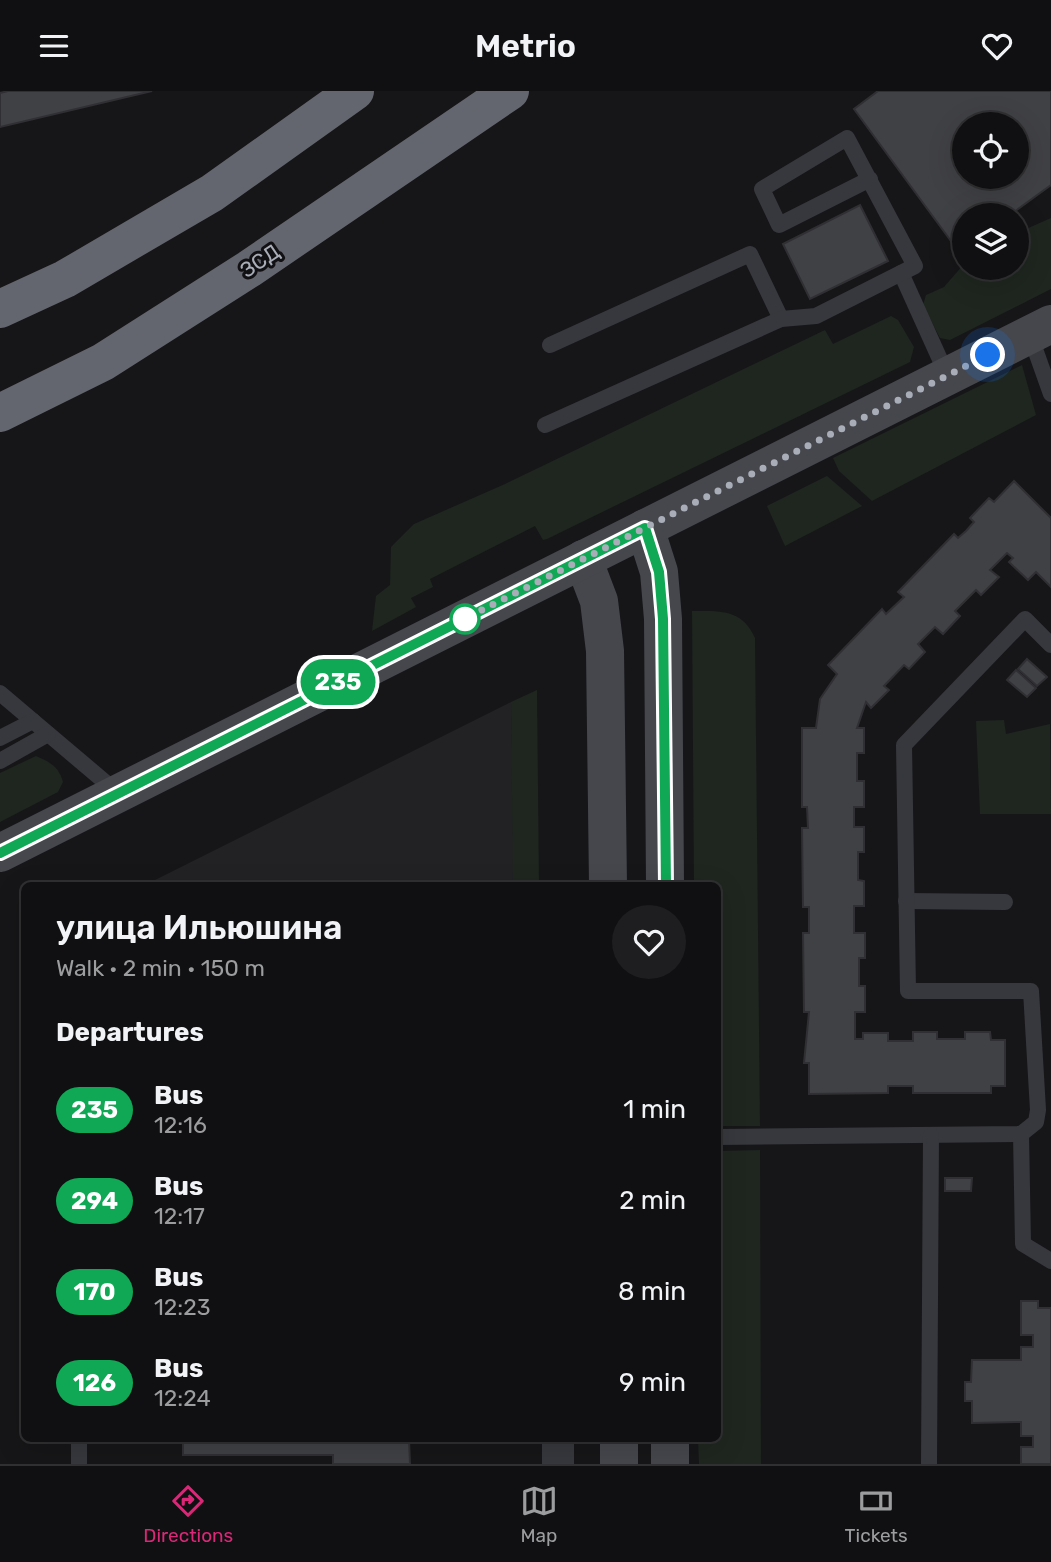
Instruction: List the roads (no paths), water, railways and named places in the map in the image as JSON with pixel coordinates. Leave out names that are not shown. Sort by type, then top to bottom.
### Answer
[{"type":"highway","points":[[0,309],[65,279],[212,193],[355,91]]},
{"type":"highway","name":"ЗСД","points":[[0,413],[103,362],[249,269],[510,91]]},
{"type":"main road","points":[[0,853],[1040,330]]},
{"type":"main road","points":[[645,528],[659,572],[663,619],[666,882]]},
{"type":"main road","points":[[583,559],[598,601],[606,651],[604,879]]},
{"type":"main road","points":[[619,1442],[619,1464]]},
{"type":"main road","points":[[670,1442],[670,1464]]},
{"type":"street","points":[[558,1442],[558,1464]]},
{"type":"lane","points":[[545,425],[781,319],[816,316],[915,266],[870,179],[847,138],[762,189],[779,225],[870,179]]},
{"type":"lane","points":[[550,345],[750,254],[781,319]]},
{"type":"lane","points":[[901,273],[947,375]]},
{"type":"lane","points":[[1040,330],[1051,394]]},
{"type":"lane","points":[[721,1137],[1021,1134],[1036,1122],[1038,1110],[1031,991],[908,991],[904,745],[1025,619],[1051,645]]},
{"type":"lane","points":[[3,701],[33,721],[118,793]]},
{"type":"lane","points":[[0,738],[33,721]]},
{"type":"lane","points":[[0,761],[48,734]]},
{"type":"lane","points":[[906,901],[1005,902]]},
{"type":"lane","points":[[1021,1134],[1023,1244],[1051,1261]]},
{"type":"lane","points":[[929,1464],[931,1135]]},
{"type":"lane","points":[[79,1442],[79,1464]]}]
